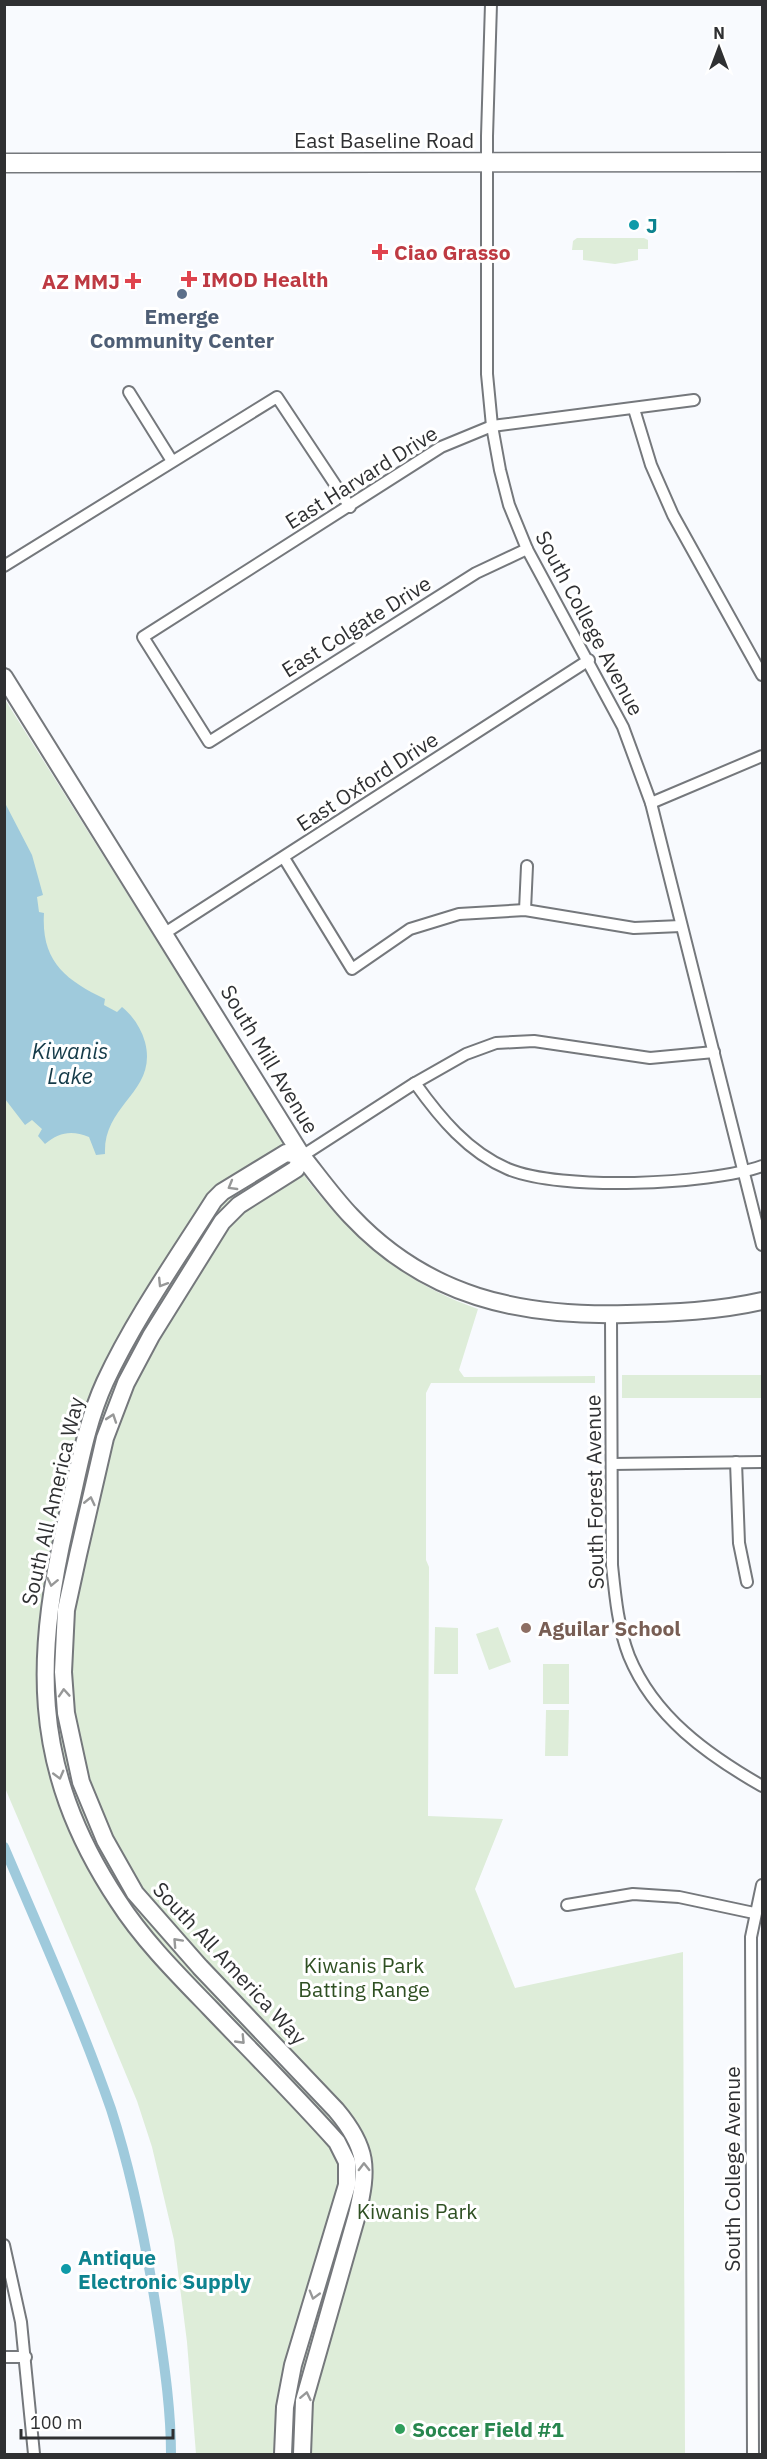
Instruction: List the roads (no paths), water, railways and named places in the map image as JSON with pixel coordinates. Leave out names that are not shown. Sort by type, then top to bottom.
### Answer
[{"type":"main road","name":"East Baseline Road","points":[[4,163],[762,162]]},
{"type":"street","name":"South College Avenue","points":[[491,4],[487,163],[487,374],[492,426],[509,505],[527,549],[589,660],[623,728],[651,803],[762,1245]]},
{"type":"street","points":[[129,392],[172,462]]},
{"type":"street","points":[[4,566],[277,397],[350,507]]},
{"type":"street","name":"East Harvard Drive","points":[[209,742],[143,637],[441,447],[492,426],[694,400]]},
{"type":"street","points":[[634,409],[651,465],[673,515],[762,675]]},
{"type":"street","name":"East Colgate Drive","points":[[209,742],[476,573],[527,549]]},
{"type":"street","name":"East Oxford Drive","points":[[165,933],[589,660]]},
{"type":"street","name":"South Mill Avenue","points":[[4,677],[302,1156],[363,1228],[426,1275],[464,1293],[505,1306],[546,1313],[611,1315],[726,1309],[762,1301]]},
{"type":"street","points":[[651,803],[762,756]]},
{"type":"street","points":[[284,858],[352,969],[410,930],[459,914],[525,910],[634,928],[681,926]]},
{"type":"street","points":[[525,910],[527,866]]},
{"type":"street","points":[[302,1156],[415,1083],[466,1054],[495,1043],[534,1041],[650,1058],[714,1052]]},
{"type":"street","points":[[415,1083],[441,1119],[472,1147],[508,1169],[557,1181],[690,1179],[743,1173],[762,1166]]},
{"type":"street","name":"South All America Way","points":[[283,2454],[286,2397],[293,2365],[347,2185],[347,2162],[343,2151],[319,2122],[136,1927],[90,1856],[64,1794],[49,1734],[44,1672],[50,1592],[85,1441],[108,1376],[133,1328],[214,1200],[222,1192],[286,1154],[302,1156],[296,1169],[239,1205],[222,1222],[155,1329],[126,1383],[105,1438],[66,1610],[63,1648],[66,1713],[86,1797],[118,1865],[135,1893],[156,1920],[336,2110],[360,2145],[364,2156],[364,2184],[307,2390],[302,2429],[302,2454]]},
{"type":"street","points":[[261,1169],[271,1185]]},
{"type":"street","name":"South Forest Avenue","points":[[611,1315],[612,1564],[616,1601],[629,1655],[655,1700],[690,1740],[762,1786]]},
{"type":"street","points":[[108,1376],[126,1383]]},
{"type":"street","points":[[736,1462],[739,1543],[747,1582]]},
{"type":"street","points":[[612,1464],[762,1462]]},
{"type":"street","name":"South College Avenue","points":[[753,2454],[758,2392],[751,1937],[754,1913],[762,1885]]},
{"type":"street","points":[[567,1905],[633,1894],[679,1897],[754,1913]]},
{"type":"street","points":[[201,1998],[217,1985]]},
{"type":"street","points":[[751,1995],[762,1995]]},
{"type":"street","points":[[330,2238],[349,2244]]},
{"type":"street","points":[[4,2245],[26,2357],[34,2454]]},
{"type":"street","points":[[4,2357],[26,2357]]},
{"type":"street","points":[[283,2429],[302,2429]]},
{"type":"water","name":"Kiwanis Lake","points":[[5,803],[32,855],[43,895],[37,897],[39,912],[44,913],[44,930],[51,956],[67,976],[105,999],[104,1005],[117,1012],[122,1007],[139,1027],[145,1042],[147,1059],[144,1073],[138,1086],[112,1122],[105,1154],[96,1155],[89,1137],[77,1133],[66,1133],[45,1144],[38,1136],[42,1129],[32,1120],[25,1125],[5,1099]]},
{"type":"waterway","points":[[4,1847],[86,2043],[111,2109],[127,2163],[145,2245],[159,2328],[169,2407],[171,2454]]},
{"type":"place","name":"J","points":[[634,225]]},
{"type":"place","name":"Ciao Grasso","points":[[380,252]]},
{"type":"place","name":"IMOD Health","points":[[189,279]]},
{"type":"place","name":"AZ MMJ","points":[[133,281]]},
{"type":"place","name":"Emerge Community Center","points":[[182,294]]},
{"type":"place","name":"Aguilar School","points":[[526,1628]]},
{"type":"place","name":"Antique Electronic Supply","points":[[66,2269]]},
{"type":"place","name":"Soccer Field #1","points":[[400,2429]]},
{"type":"park label","name":"Kiwanis Park Batting Range","points":[[364,1977]]},
{"type":"park label","name":"Kiwanis Park","points":[[417,2211]]}]
